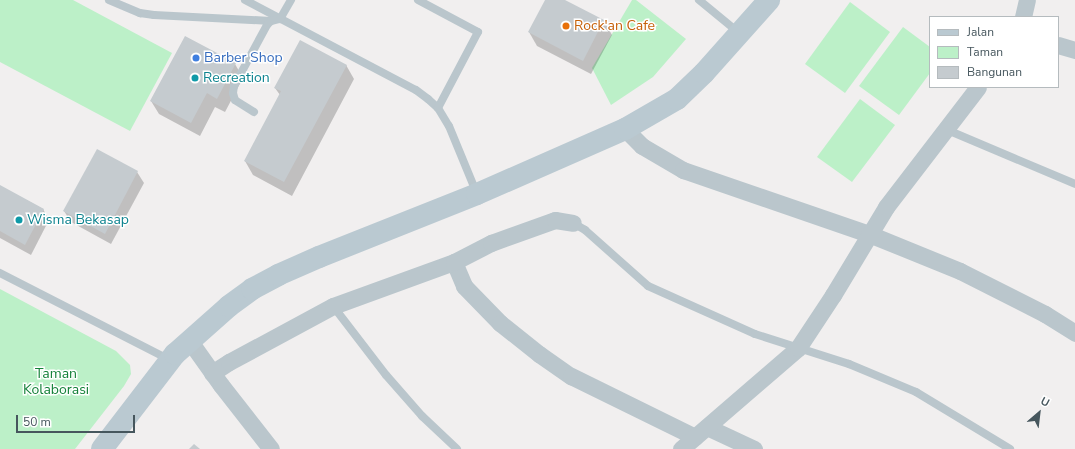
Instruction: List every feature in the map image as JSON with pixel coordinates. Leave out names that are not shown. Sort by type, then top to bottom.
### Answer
[{"type":"street","points":[[102,449],[170,360],[189,340],[234,302],[252,289],[278,275],[477,194],[626,129],[677,99],[704,73],[769,0]]},
{"type":"street","points":[[1024,16],[1027,0]]},
{"type":"street","points":[[1059,45],[1075,50]]},
{"type":"street","points":[[681,449],[798,348],[833,295],[886,207],[977,88]]},
{"type":"street","points":[[626,129],[642,146],[683,170],[869,234],[960,271],[1045,314],[1075,333]]},
{"type":"street","points":[[212,373],[229,362],[333,306],[454,262],[490,243],[555,220],[573,223]]},
{"type":"street","points":[[454,262],[464,286],[500,323],[539,354],[571,376],[701,432],[754,449]]},
{"type":"street","points":[[189,340],[252,427],[271,449]]},
{"type":"lane","points":[[109,0],[128,9],[154,15],[271,21],[280,19],[291,0]]},
{"type":"lane","points":[[245,0],[416,90],[438,108],[452,133],[477,194]]},
{"type":"lane","points":[[418,0],[478,32],[438,108]]},
{"type":"lane","points":[[699,0],[741,33]]},
{"type":"lane","points":[[254,112],[235,100],[233,93],[234,86],[267,25],[271,21]]},
{"type":"lane","points":[[945,129],[1075,184]]},
{"type":"lane","points":[[573,223],[585,230],[648,286],[755,334],[849,364],[916,392],[1010,449]]},
{"type":"lane","points":[[0,273],[170,360]]},
{"type":"lane","points":[[333,306],[386,375],[422,416],[457,449]]},
{"type":"green space","points":[[0,0],[73,0],[172,53],[130,131],[0,62]]},
{"type":"green space","points":[[632,0],[636,0],[686,39],[653,77],[611,105],[592,68]]},
{"type":"green space","points":[[850,2],[890,32],[845,93],[805,64]]},
{"type":"green space","points":[[903,27],[929,46],[929,74],[899,115],[859,86]]},
{"type":"green space","points":[[860,99],[895,125],[852,182],[817,157]]},
{"type":"green space","name":"Taman Kolaborasi","points":[[0,289],[116,351],[130,365],[131,374],[124,386],[75,449],[0,449]]},
{"type":"building","name":"Rock'an Cafe","points":[[545,0],[565,0],[604,20],[583,61],[528,32]]},
{"type":"building","name":"Recreation","points":[[185,36],[236,63],[217,99],[207,93],[191,123],[150,101]]},
{"type":"building","points":[[300,40],[347,65],[284,182],[244,161],[281,91],[274,88]]},
{"type":"building","points":[[97,149],[138,171],[105,234],[63,211]]},
{"type":"building","name":"Wisma Bekasap","points":[[0,185],[44,209],[25,245],[0,231]]},
{"type":"building","points":[[194,444],[200,449],[189,449]]},
{"type":"place","name":"Rock'an Cafe","points":[[566,26]]},
{"type":"place","name":"Barber Shop","points":[[196,58]]},
{"type":"place","name":"Recreation","points":[[195,78]]},
{"type":"place","name":"Wisma Bekasap","points":[[19,220]]}]
